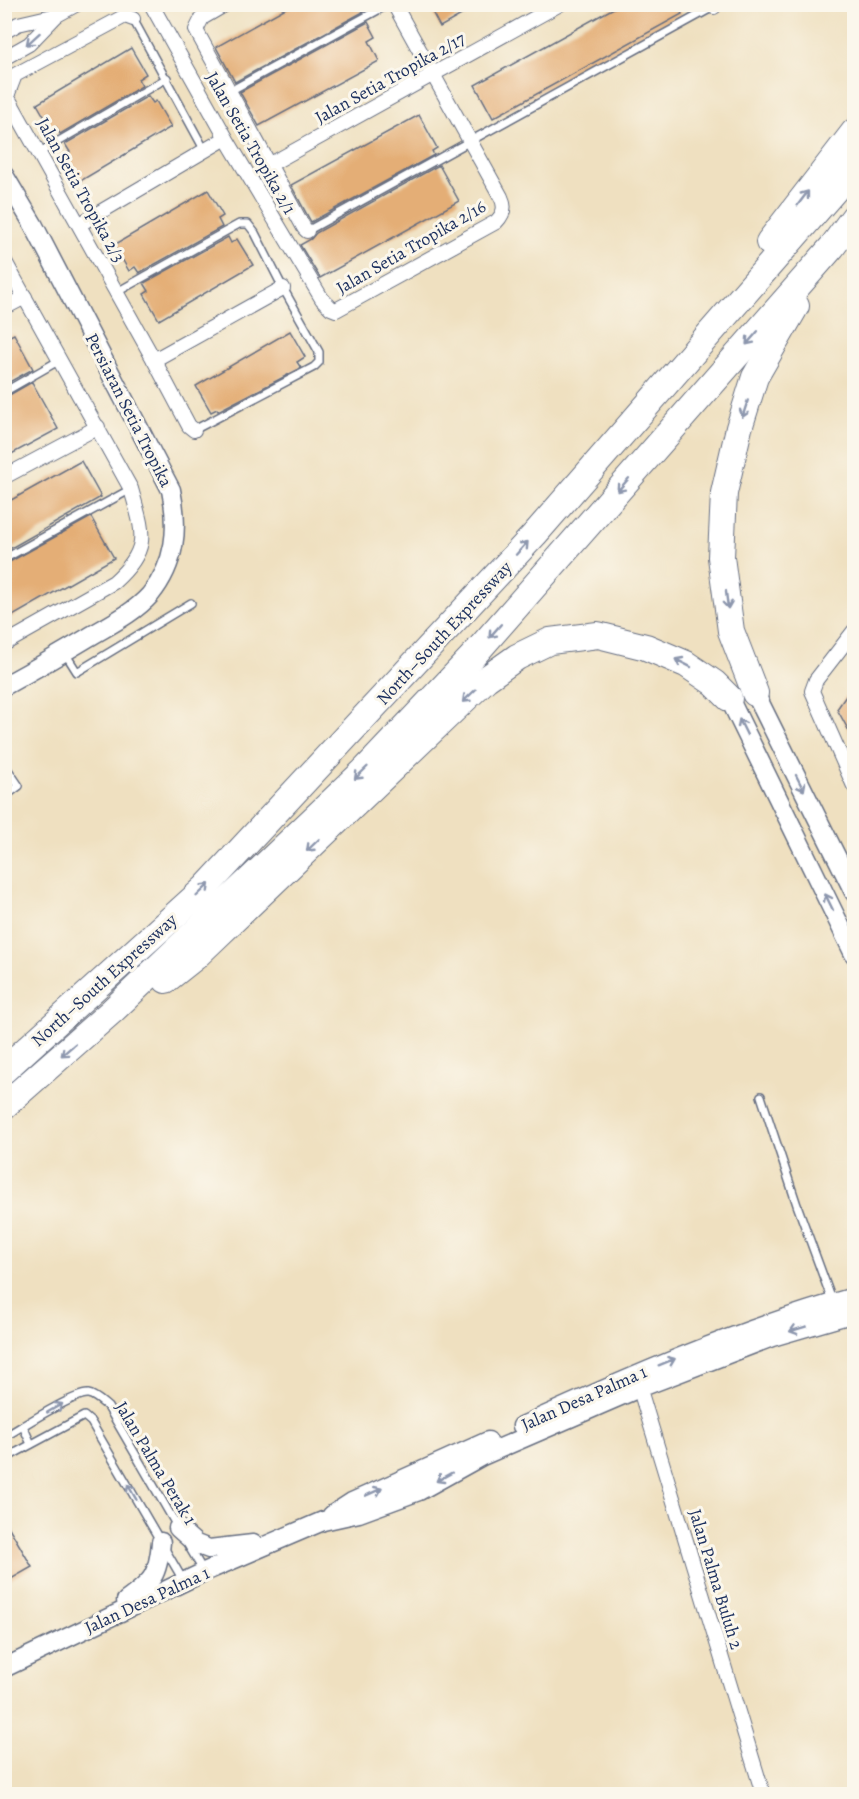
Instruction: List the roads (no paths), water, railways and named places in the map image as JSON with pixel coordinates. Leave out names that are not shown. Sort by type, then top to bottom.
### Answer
[{"type":"highway","points":[[613,444],[855,132]]},
{"type":"highway","name":"North–South Expressway","points":[[4,1070],[204,889],[535,534],[855,168]]},
{"type":"highway","name":"North–South Expressway","points":[[4,1106],[112,1011],[365,770],[442,689],[832,247],[855,218]]},
{"type":"highway","points":[[755,693],[731,631],[721,557],[724,494],[739,428],[755,377],[832,247]]},
{"type":"highway","points":[[112,1011],[160,984],[195,957],[486,679],[517,657],[550,641],[598,635],[646,646],[686,664],[714,683],[729,699]]},
{"type":"street","points":[[4,32],[18,24],[57,15],[77,4]]},
{"type":"street","name":"Jalan Setia Tropika 2/1","points":[[151,4],[226,138],[322,299]]},
{"type":"street","points":[[226,4],[202,18],[196,30],[307,231]]},
{"type":"street","points":[[394,4],[471,142]]},
{"type":"street","name":"Jalan Setia Tropika 2/17","points":[[270,165],[560,4]]},
{"type":"street","points":[[4,58],[29,44],[57,15]]},
{"type":"street","name":"Jalan Setia Tropika 2/3","points":[[129,17],[15,75],[8,96],[189,426],[194,430]]},
{"type":"street","points":[[80,224],[226,138]]},
{"type":"street","name":"Jalan Setia Tropika 2/16","points":[[322,299],[331,308],[341,309],[496,222],[501,217],[504,203],[471,142]]},
{"type":"street","name":"Persiaran Setia Tropika","points":[[4,175],[33,224],[160,467],[171,490],[176,512],[176,534],[171,554],[164,572],[149,595],[129,613],[4,686]]},
{"type":"street","points":[[4,260],[131,489],[142,530],[138,553],[124,574],[114,582],[4,644]]},
{"type":"street","points":[[154,360],[283,288]]},
{"type":"street","points":[[4,308],[25,297]]},
{"type":"street","points":[[4,477],[98,428]]},
{"type":"street","points":[[855,631],[816,680],[812,691],[855,786]]},
{"type":"street","points":[[755,693],[855,892]]},
{"type":"street","points":[[729,699],[855,954]]},
{"type":"street","name":"Jalan Desa Palma 1","points":[[4,1668],[204,1572],[323,1521],[352,1502],[637,1381],[720,1340],[855,1297]]},
{"type":"street","name":"Jalan Desa Palma 1","points":[[637,1381],[772,1337],[855,1313]]},
{"type":"street","name":"Jalan Palma Buluh 2","points":[[637,1381],[763,1794]]},
{"type":"street","points":[[178,1528],[196,1544],[209,1549],[276,1541]]},
{"type":"street","points":[[99,1623],[148,1584],[159,1562],[161,1542]]},
{"type":"lane","points":[[230,92],[389,4]]},
{"type":"lane","points":[[307,231],[471,142],[714,5]]},
{"type":"lane","points":[[129,17],[167,78],[204,149]]},
{"type":"lane","points":[[40,152],[167,78]]},
{"type":"lane","points":[[117,292],[239,224],[248,224],[255,233],[319,352],[319,362],[314,367],[194,430]]},
{"type":"lane","points":[[4,392],[60,360]]},
{"type":"lane","points":[[4,560],[131,489]]},
{"type":"lane","points":[[64,651],[76,672],[191,603]]},
{"type":"lane","points":[[4,764],[19,786],[4,797]]},
{"type":"lane","points":[[761,1096],[797,1205],[833,1303]]},
{"type":"lane","name":"Jalan Palma Perak 1","points":[[4,1437],[73,1398],[87,1394],[96,1397],[108,1407],[204,1572]]},
{"type":"lane","name":"Jalan Palma Perak 1","points":[[4,1459],[76,1418],[84,1416],[92,1422],[184,1582]]},
{"type":"lane","points":[[23,1426],[31,1443]]}]
